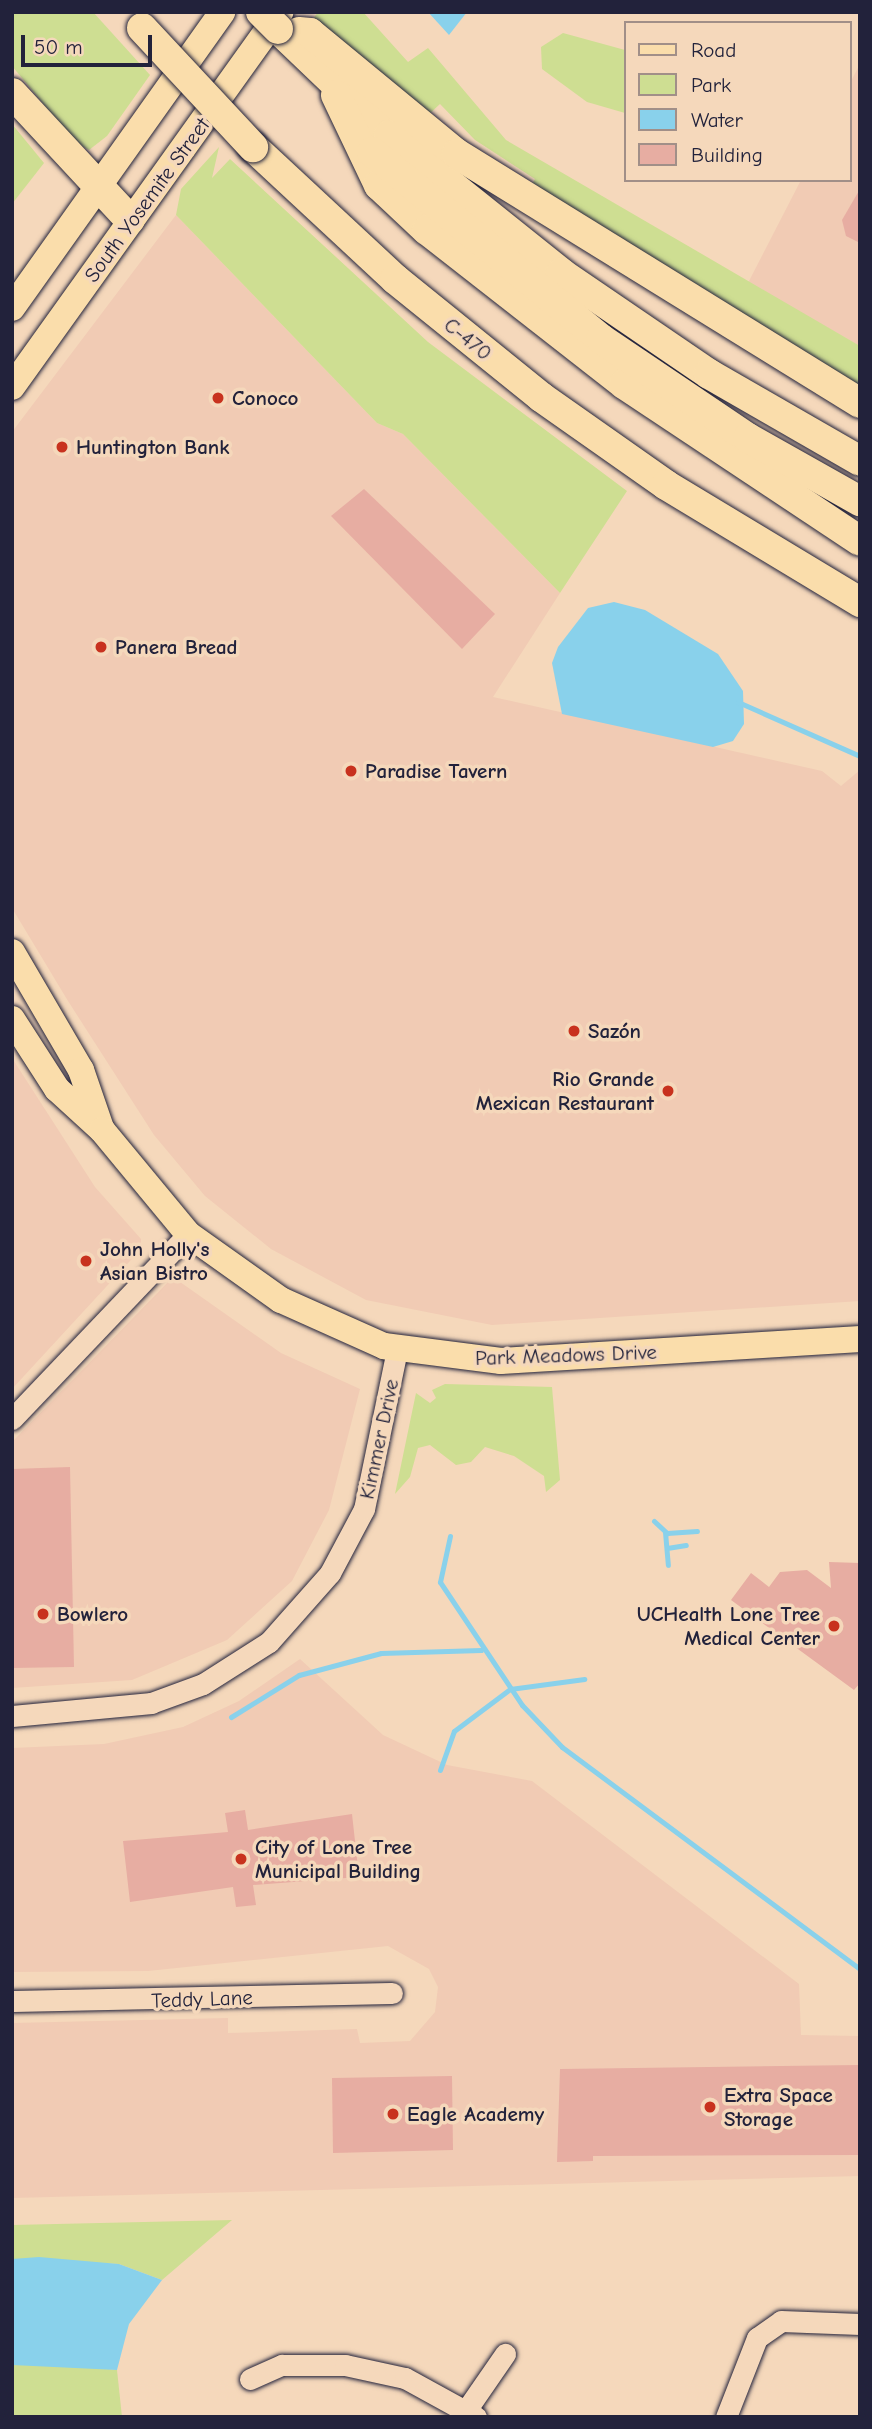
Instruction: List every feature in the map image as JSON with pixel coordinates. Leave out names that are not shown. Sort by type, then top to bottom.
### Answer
[{"type":"highway","points":[[273,18],[310,33],[379,185],[476,271],[646,400],[860,541]]},
{"type":"highway","name":"C-470","points":[[135,20],[253,147],[395,279],[541,397],[666,485],[860,602]]},
{"type":"highway","points":[[322,64],[457,154],[860,403]]},
{"type":"highway","points":[[322,64],[458,194],[586,292],[709,374],[860,461]]},
{"type":"highway","points":[[12,93],[96,190],[130,220]]},
{"type":"highway","points":[[355,136],[601,339],[748,438],[860,501]]},
{"type":"highway","points":[[798,498],[860,526]]},
{"type":"main road","points":[[12,308],[222,12]]},
{"type":"main road","name":"South Yosemite Street","points":[[12,387],[273,18]]},
{"type":"main road","name":"Park Meadows Drive","points":[[16,966],[81,1070],[102,1130]]},
{"type":"main road","points":[[12,1000],[24,1006],[60,1060],[81,1070]]},
{"type":"main road","name":"Park Meadows Drive","points":[[12,1019],[57,1089],[102,1130],[188,1234],[281,1300],[397,1350],[502,1361],[860,1339]]},
{"type":"street","points":[[12,1419],[188,1234]]},
{"type":"street","name":"Kimmer Drive","points":[[12,1716],[110,1712],[151,1703],[213,1679],[268,1642],[330,1573],[364,1509],[397,1350]]},
{"type":"street","name":"Teddy Lane","points":[[12,2001],[392,1993]]},
{"type":"street","points":[[726,2417],[757,2338],[781,2321],[860,2324]]},
{"type":"street","points":[[250,2379],[282,2365],[345,2365],[405,2378],[472,2413],[505,2354]]},
{"type":"shaded area","points":[[860,64],[860,346],[748,283],[800,182],[851,182],[851,81]]},
{"type":"shaded area","points":[[176,215],[377,423],[403,434],[560,593],[493,697],[822,771],[841,786],[860,770],[860,1301],[492,1325],[366,1300],[271,1249],[205,1196],[154,1135],[68,1001],[12,908],[12,432]]},
{"type":"shaded area","points":[[12,1058],[95,1187],[141,1239],[141,1249],[12,1389]]},
{"type":"shaded area","points":[[173,1277],[281,1353],[360,1389],[329,1510],[292,1581],[227,1640],[132,1680],[12,1688],[12,1442]]},
{"type":"shaded area","points":[[300,1659],[383,1735],[447,1765],[532,1781],[799,1984],[801,2035],[860,2036],[860,2176],[12,2198],[12,2023],[228,2018],[228,2033],[357,2029],[360,2043],[410,2041],[435,2012],[438,1987],[429,1969],[388,1946],[148,1971],[12,1972],[12,1748],[104,1744],[183,1727],[239,1701]]},
{"type":"green space","points":[[12,12],[93,12],[150,75],[107,136],[89,150],[76,143],[12,66]]},
{"type":"green space","points":[[318,12],[363,12],[408,62],[428,48],[506,140],[860,346],[860,389],[530,187],[535,179],[475,140],[440,104],[426,117],[348,53],[313,19]]},
{"type":"green space","points":[[563,33],[624,50],[624,113],[587,102],[542,69],[541,47]]},
{"type":"green space","points":[[12,124],[44,163],[12,204]]},
{"type":"green space","points":[[219,147],[212,178],[230,159],[428,342],[627,491],[560,593],[403,434],[377,423],[176,215],[181,189]]},
{"type":"green space","points":[[445,1384],[552,1387],[560,1480],[546,1492],[544,1476],[514,1456],[485,1447],[471,1462],[456,1465],[430,1445],[418,1448],[410,1477],[395,1494],[416,1393],[430,1403],[436,1398],[432,1390]]},
{"type":"green space","points":[[232,2220],[162,2280],[119,2264],[12,2259],[12,2225]]},
{"type":"green space","points":[[45,2362],[117,2370],[122,2417],[12,2417],[12,2365]]},
{"type":"water","points":[[428,12],[467,12],[449,35]]},
{"type":"water","points":[[614,602],[645,610],[718,654],[743,691],[744,724],[733,741],[713,747],[562,714],[552,663],[558,647],[588,608]]},
{"type":"water","points":[[39,2257],[119,2264],[162,2280],[129,2324],[117,2370],[12,2365],[12,2259]]},
{"type":"building","points":[[860,189],[860,243],[846,236],[842,220]]},
{"type":"building","points":[[364,489],[495,614],[462,649],[331,516]]},
{"type":"building","name":"Bowlero","points":[[70,1467],[74,1667],[12,1668],[12,1469]]},
{"type":"building","name":"UCHealth Lone Tree Medical Center","points":[[829,1562],[860,1563],[860,1683],[854,1690],[731,1600],[751,1573],[769,1587],[780,1572],[807,1570],[831,1588]]},
{"type":"building","name":"City of Lone Tree Municipal Building","points":[[245,1810],[248,1830],[352,1814],[359,1877],[253,1885],[256,1905],[236,1907],[233,1887],[130,1902],[123,1841],[228,1832],[225,1813]]},
{"type":"building","name":"Extra Space Storage","points":[[859,2065],[860,2155],[593,2156],[593,2161],[557,2162],[560,2069]]},
{"type":"building","name":"Eagle Academy","points":[[452,2076],[453,2150],[333,2153],[332,2078]]},
{"type":"waterway","points":[[738,702],[860,756]]},
{"type":"waterway","points":[[654,1521],[667,1533],[697,1531]]},
{"type":"waterway","points":[[665,1532],[668,1565]]},
{"type":"waterway","points":[[450,1536],[440,1582],[522,1705],[562,1747],[860,1969]]},
{"type":"waterway","points":[[667,1548],[686,1545]]},
{"type":"waterway","points":[[231,1717],[299,1675],[381,1653],[481,1650]]},
{"type":"waterway","points":[[440,1770],[454,1731],[510,1689],[584,1679]]},
{"type":"place","name":"Conoco","points":[[218,398]]},
{"type":"place","name":"Huntington Bank","points":[[62,447]]},
{"type":"place","name":"Panera Bread","points":[[101,647]]},
{"type":"place","name":"Paradise Tavern","points":[[351,771]]},
{"type":"place","name":"Sazón","points":[[574,1031]]},
{"type":"place","name":"Rio Grande Mexican Restaurant","points":[[668,1091]]},
{"type":"place","name":"John Holly's Asian Bistro","points":[[86,1261]]},
{"type":"place","name":"Bowlero","points":[[43,1614]]},
{"type":"place","name":"UCHealth Lone Tree Medical Center","points":[[834,1626]]},
{"type":"place","name":"City of Lone Tree Municipal Building","points":[[241,1859]]},
{"type":"place","name":"Extra Space Storage","points":[[710,2107]]},
{"type":"place","name":"Eagle Academy","points":[[393,2114]]}]
